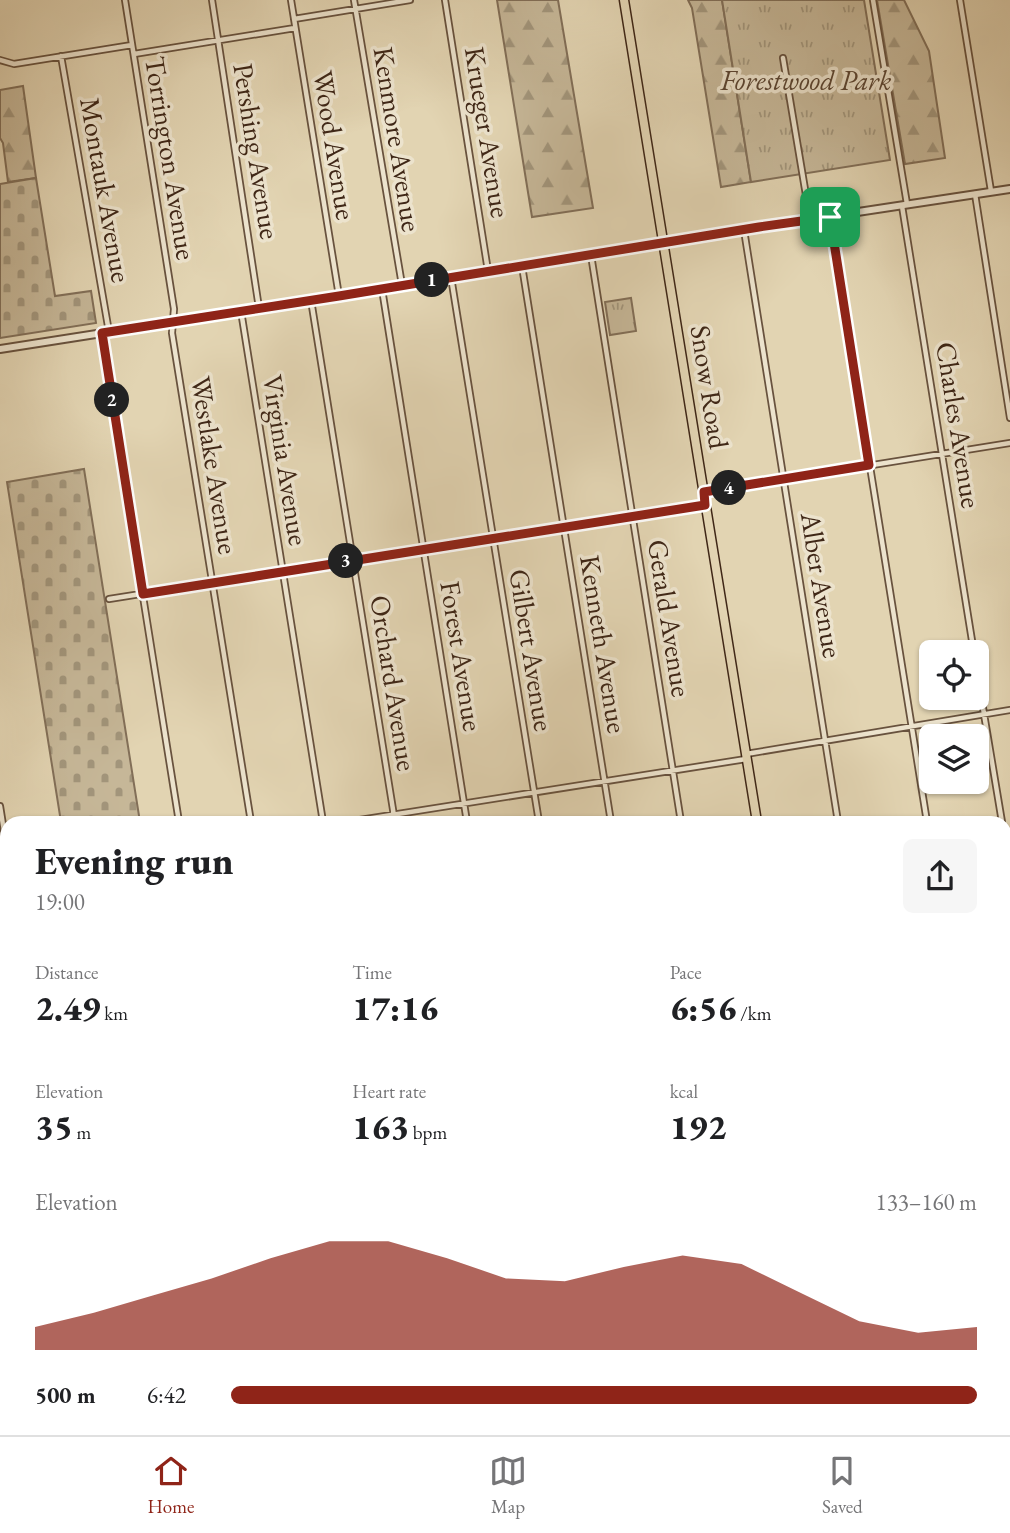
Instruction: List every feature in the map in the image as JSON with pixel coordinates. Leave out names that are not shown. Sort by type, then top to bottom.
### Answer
[{"type":"main road","name":"Snow Road","points":[[624,0],[756,816]]},
{"type":"street","name":"Torrington Avenue","points":[[125,0],[174,309],[172,322]]},
{"type":"street","name":"Pershing Avenue","points":[[212,0],[260,308]]},
{"type":"street","name":"Wood Avenue","points":[[291,0],[339,296]]},
{"type":"street","name":"Kenmore Avenue","points":[[354,0],[402,285]]},
{"type":"street","points":[[294,19],[411,0]]},
{"type":"street","name":"Krueger Avenue","points":[[445,0],[488,271]]},
{"type":"street","name":"Charles Avenue","points":[[873,0],[972,640]]},
{"type":"street","points":[[960,0],[991,191]]},
{"type":"street","points":[[134,54],[295,28]]},
{"type":"street","points":[[0,60],[14,65],[132,45]]},
{"type":"street","name":"Montauk Avenue","points":[[61,56],[178,816]]},
{"type":"street","points":[[783,58],[810,219]]},
{"type":"street","points":[[0,349],[1010,189]]},
{"type":"street","points":[[975,194],[1010,418]]},
{"type":"street","points":[[830,217],[926,816]]},
{"type":"street","name":"Alber Avenue","points":[[744,230],[837,816]]},
{"type":"street","name":"Gerald Avenue","points":[[591,255],[680,816]]},
{"type":"street","name":"Kenneth Avenue","points":[[522,266],[610,816]]},
{"type":"street","name":"Gilbert Avenue","points":[[451,277],[538,816]]},
{"type":"street","name":"Forest Avenue","points":[[382,288],[466,816]]},
{"type":"street","name":"Orchard Avenue","points":[[311,300],[394,815]]},
{"type":"street","name":"Virginia Avenue","points":[[241,312],[322,816]]},
{"type":"street","name":"Westlake Avenue","points":[[172,322],[250,816]]},
{"type":"street","points":[[704,492],[1010,443]]},
{"type":"street","points":[[109,599],[705,505]]},
{"type":"street","points":[[983,710],[1001,816]]},
{"type":"street","points":[[387,816],[673,771],[825,741],[1010,710]]},
{"type":"green space","points":[[497,0],[558,0],[593,208],[532,217]]},
{"type":"green space","points":[[688,0],[722,0],[751,182],[721,187],[692,8]]},
{"type":"green space","name":"Forestwood Park","points":[[722,0],[864,0],[890,160],[751,182]]},
{"type":"green space","points":[[877,0],[904,0],[929,51],[945,158],[905,164]]},
{"type":"green space","points":[[23,86],[36,178],[8,182],[0,138],[0,90]]},
{"type":"green space","points":[[36,178],[55,296],[91,291],[96,323],[0,338],[0,184]]},
{"type":"green space","points":[[631,298],[636,331],[610,335],[605,302]]},
{"type":"green space","points":[[84,469],[139,816],[60,816],[7,482]]},
{"type":"route","points":[[830,217],[869,465],[704,492],[705,505],[143,594],[102,333],[830,217]]}]
